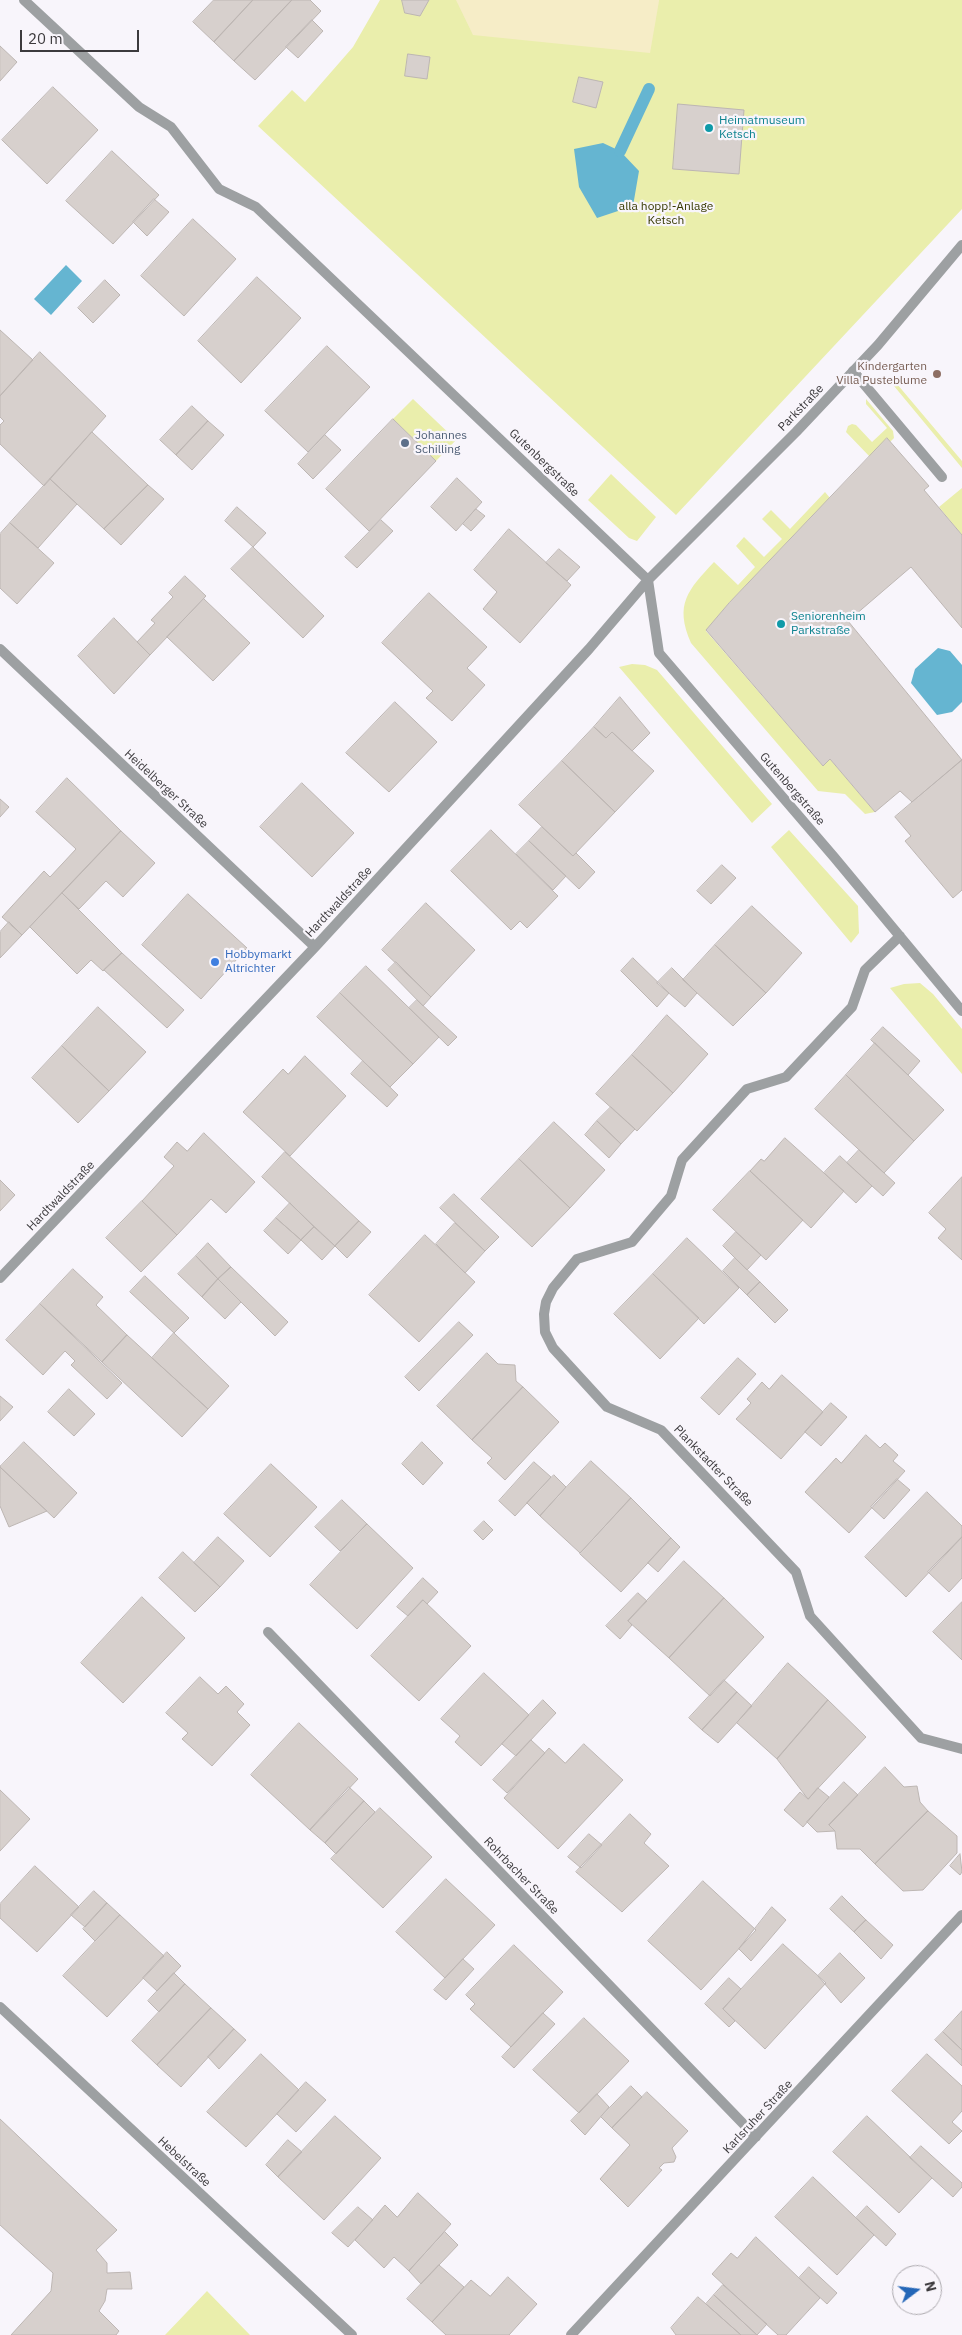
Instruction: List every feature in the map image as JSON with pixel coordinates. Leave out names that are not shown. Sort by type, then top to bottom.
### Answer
[{"type":"street","name":"Gutenbergstraße","points":[[24,0],[139,107],[171,127],[219,189],[256,207],[648,580],[659,653],[962,1011]]},
{"type":"street","name":"Parkstraße","points":[[648,580],[878,345],[962,245]]},
{"type":"street","points":[[853,371],[942,477]]},
{"type":"street","name":"Hardtwaldstraße","points":[[0,1278],[316,947],[589,649],[648,580]]},
{"type":"street","name":"Heidelberger Straße","points":[[0,649],[316,947]]},
{"type":"street","name":"Plankstadter Straße","points":[[900,936],[865,970],[852,1006],[786,1077],[747,1089],[682,1160],[671,1196],[632,1242],[577,1259],[554,1288],[546,1302],[544,1314],[545,1332],[553,1348],[608,1407],[661,1430],[796,1572],[810,1616],[921,1738],[962,1749]]},
{"type":"street","name":"Rohrbacher Straße","points":[[268,1632],[756,2137]]},
{"type":"street","name":"Karlsruher Straße","points":[[571,2335],[962,1915]]},
{"type":"street","name":"Hebelstraße","points":[[0,2008],[352,2335]]},
{"type":"green space","name":"alla hopp!-Anlage Ketsch","points":[[380,0],[962,0],[962,209],[676,515],[258,126],[292,90],[305,102],[353,47]]},
{"type":"green space","points":[[897,384],[962,461],[962,468],[894,386]]},
{"type":"green space","points":[[413,399],[456,440],[436,461],[393,419]]},
{"type":"green space","points":[[866,399],[893,431],[894,438],[890,442],[887,438],[870,457],[846,432],[848,426],[856,425],[872,442],[887,428],[866,404]]},
{"type":"green space","points":[[611,474],[656,517],[637,541],[629,538],[588,500]]},
{"type":"green space","points":[[962,488],[962,535],[939,507]]},
{"type":"green space","points":[[825,492],[830,498],[729,603],[706,631],[823,766],[830,759],[875,812],[865,814],[845,794],[818,791],[691,643],[684,618],[686,598],[697,581],[714,562],[738,585],[755,567],[736,546],[744,537],[764,557],[782,539],[762,519],[771,510],[790,529]]},
{"type":"green space","points":[[632,664],[645,665],[657,670],[772,804],[752,823],[619,667]]},
{"type":"green space","points":[[789,830],[858,906],[859,933],[851,943],[771,847]]},
{"type":"green space","points":[[920,983],[933,994],[962,1029],[962,1074],[890,988],[904,984]]},
{"type":"green space","points":[[207,2291],[250,2335],[165,2335]]},
{"type":"sand","points":[[456,0],[659,1],[650,53],[473,35]]},
{"type":"water","points":[[603,143],[620,151],[639,171],[633,206],[597,218],[579,187],[574,149]]},
{"type":"water","points":[[66,265],[82,281],[51,315],[34,299]]},
{"type":"water","points":[[938,648],[950,651],[962,665],[962,702],[952,712],[937,715],[911,683],[915,669]]},
{"type":"building","points":[[214,0],[253,0],[214,42],[193,22]]},
{"type":"building","points":[[253,0],[292,0],[234,61],[214,42]]},
{"type":"building","points":[[292,0],[310,0],[321,11],[255,80],[234,61]]},
{"type":"building","points":[[402,0],[429,0],[420,16],[405,13]]},
{"type":"building","points":[[312,20],[323,31],[298,58],[286,47]]},
{"type":"building","points":[[0,46],[17,62],[0,81]]},
{"type":"building","points":[[408,54],[430,57],[427,79],[405,76]]},
{"type":"building","points":[[579,77],[603,82],[596,108],[573,102]]},
{"type":"building","points":[[53,87],[98,130],[47,184],[2,140]]},
{"type":"building","name":"Heimatmuseum Ketsch","points":[[678,104],[744,110],[739,174],[673,169]]},
{"type":"building","points":[[112,151],[159,195],[113,244],[66,201]]},
{"type":"building","points":[[154,199],[169,212],[147,236],[133,222]]},
{"type":"building","points":[[193,219],[236,259],[184,316],[141,276]]},
{"type":"building","points":[[257,277],[301,318],[241,383],[198,341]]},
{"type":"building","points":[[105,280],[120,295],[93,323],[78,308]]},
{"type":"building","points":[[0,330],[33,360],[0,396]]},
{"type":"building","points":[[327,346],[370,387],[308,452],[265,411]]},
{"type":"building","points":[[40,352],[106,416],[44,486],[0,444],[0,425],[4,421],[0,417],[0,396]]},
{"type":"building","points":[[192,406],[208,421],[176,455],[160,440]]},
{"type":"building","points":[[393,419],[436,461],[369,531],[326,489]]},
{"type":"building","points":[[208,421],[224,435],[192,470],[176,455]]},
{"type":"building","points":[[92,432],[148,485],[104,529],[50,479]]},
{"type":"building","points":[[325,435],[341,450],[313,479],[298,464]]},
{"type":"building","name":"Seniorenheim Parkstraße","points":[[887,438],[929,486],[924,490],[962,535],[962,628],[911,567],[848,621],[962,760],[912,802],[900,791],[875,812],[830,759],[823,766],[706,630],[729,603]]},
{"type":"building","points":[[457,478],[482,502],[456,531],[431,507]]},
{"type":"building","points":[[50,479],[77,504],[38,548],[10,523]]},
{"type":"building","points":[[148,485],[164,499],[121,545],[104,529]]},
{"type":"building","points":[[237,507],[266,533],[253,547],[225,521]]},
{"type":"building","points":[[476,509],[485,516],[471,531],[463,524]]},
{"type":"building","points":[[381,520],[393,531],[357,568],[345,557]]},
{"type":"building","points":[[10,523],[54,563],[17,604],[0,588],[0,534]]},
{"type":"building","points":[[509,529],[571,585],[520,643],[483,609],[497,592],[474,570]]},
{"type":"building","points":[[253,547],[324,616],[303,638],[231,569]]},
{"type":"building","points":[[559,549],[580,567],[567,581],[546,563]]},
{"type":"building","points":[[185,576],[206,596],[150,655],[137,642],[155,623],[151,620],[173,597],[169,593]]},
{"type":"building","points":[[429,593],[487,647],[467,668],[485,685],[452,721],[426,698],[433,691],[382,643]]},
{"type":"building","points":[[204,599],[250,643],[213,681],[167,637]]},
{"type":"building","points":[[114,618],[150,655],[114,694],[78,656]]},
{"type":"building","points":[[620,697],[650,733],[632,751],[612,732],[606,738],[594,727]]},
{"type":"building","points":[[395,702],[437,742],[389,792],[346,753]]},
{"type":"building","points":[[594,727],[606,738],[612,732],[654,771],[615,812],[562,761]]},
{"type":"building","points":[[962,760],[962,890],[953,898],[905,841],[911,836],[895,817]]},
{"type":"building","points":[[562,761],[615,812],[573,856],[519,805]]},
{"type":"building","points":[[67,778],[121,831],[22,935],[2,917],[44,871],[50,877],[76,849],[36,812]]},
{"type":"building","points":[[302,783],[354,833],[312,877],[260,827]]},
{"type":"building","points":[[0,799],[9,807],[0,817]]},
{"type":"building","points":[[542,827],[573,856],[576,853],[595,872],[579,889],[529,841]]},
{"type":"building","points":[[491,830],[558,896],[527,928],[520,921],[511,930],[451,871]]},
{"type":"building","points":[[121,831],[155,863],[123,897],[106,881],[79,909],[62,893]]},
{"type":"building","points":[[529,841],[566,876],[553,890],[516,854]]},
{"type":"building","points":[[722,865],[736,878],[711,904],[697,891]]},
{"type":"building","points":[[62,893],[122,953],[103,971],[91,960],[77,974],[30,927]]},
{"type":"building","points":[[188,894],[247,948],[201,999],[142,945]]},
{"type":"building","points":[[426,903],[475,950],[431,997],[382,950]]},
{"type":"building","points":[[752,906],[802,953],[766,993],[715,945]]},
{"type":"building","points":[[9,922],[22,935],[0,958],[0,932]]},
{"type":"building","points":[[715,945],[766,993],[733,1026],[683,980]]},
{"type":"building","points":[[122,953],[184,1010],[167,1028],[104,970]]},
{"type":"building","points":[[633,958],[669,993],[657,1007],[621,971]]},
{"type":"building","points":[[396,962],[431,997],[423,1006],[388,970]]},
{"type":"building","points":[[366,966],[439,1037],[413,1064],[340,993]]},
{"type":"building","points":[[672,968],[697,993],[685,1007],[657,983]]},
{"type":"building","points":[[340,993],[413,1064],[390,1087],[317,1017]]},
{"type":"building","points":[[417,1000],[457,1037],[448,1046],[409,1008]]},
{"type":"building","points":[[98,1007],[146,1052],[109,1091],[62,1046]]},
{"type":"building","points":[[667,1015],[708,1054],[673,1093],[632,1055]]},
{"type":"building","points":[[883,1027],[920,1061],[908,1075],[871,1040]]},
{"type":"building","points":[[875,1043],[944,1110],[914,1141],[846,1075]]},
{"type":"building","points":[[62,1046],[109,1091],[78,1123],[32,1078]]},
{"type":"building","points":[[632,1055],[673,1093],[637,1131],[596,1094]]},
{"type":"building","points":[[305,1056],[346,1096],[290,1156],[243,1112],[283,1069],[288,1074]]},
{"type":"building","points":[[363,1061],[398,1095],[387,1107],[351,1074]]},
{"type":"building","points":[[846,1075],[914,1141],[884,1173],[815,1109]]},
{"type":"building","points":[[611,1107],[635,1129],[621,1144],[597,1121]]},
{"type":"building","points":[[597,1121],[621,1144],[609,1158],[585,1135]]},
{"type":"building","points":[[554,1122],[605,1170],[570,1208],[519,1159]]},
{"type":"building","points":[[204,1133],[255,1182],[226,1213],[211,1199],[177,1235],[142,1201],[174,1166],[164,1157],[177,1142],[187,1151]]},
{"type":"building","points":[[785,1138],[844,1191],[811,1228],[750,1171],[761,1159],[764,1161]]},
{"type":"building","points":[[859,1150],[895,1183],[883,1196],[847,1163]]},
{"type":"building","points":[[285,1152],[359,1221],[335,1246],[262,1177]]},
{"type":"building","points":[[840,1156],[872,1186],[856,1203],[824,1173]]},
{"type":"building","points":[[519,1159],[570,1208],[532,1247],[481,1199]]},
{"type":"building","points":[[750,1171],[803,1220],[766,1260],[713,1210]]},
{"type":"building","points":[[962,1177],[962,1260],[938,1238],[946,1229],[929,1213]]},
{"type":"building","points":[[0,1180],[15,1195],[0,1211]]},
{"type":"building","points":[[454,1194],[499,1237],[485,1251],[440,1208]]},
{"type":"building","points":[[142,1201],[177,1235],[141,1272],[106,1238]]},
{"type":"building","points":[[290,1203],[314,1227],[301,1240],[276,1218]]},
{"type":"building","points":[[276,1218],[301,1240],[288,1254],[264,1231]]},
{"type":"building","points":[[359,1221],[371,1232],[347,1258],[335,1246]]},
{"type":"building","points":[[455,1223],[485,1251],[465,1273],[436,1244]]},
{"type":"building","points":[[314,1227],[335,1246],[322,1260],[301,1240]]},
{"type":"building","points":[[736,1232],[761,1255],[747,1270],[723,1246]]},
{"type":"building","points":[[425,1235],[475,1282],[419,1342],[369,1295]]},
{"type":"building","points":[[687,1238],[739,1288],[704,1324],[653,1274]]},
{"type":"building","points":[[208,1243],[231,1267],[218,1279],[196,1256]]},
{"type":"building","points":[[196,1256],[218,1279],[202,1297],[178,1274]]},
{"type":"building","points":[[735,1258],[760,1282],[747,1295],[723,1271]]},
{"type":"building","points":[[231,1267],[288,1322],[275,1336],[218,1279]]},
{"type":"building","points":[[73,1269],[103,1297],[96,1305],[127,1335],[102,1362],[40,1304]]},
{"type":"building","points":[[653,1274],[699,1318],[660,1359],[614,1314]]},
{"type":"building","points":[[145,1276],[189,1318],[174,1333],[130,1292]]},
{"type":"building","points":[[218,1279],[241,1302],[225,1319],[202,1297]]},
{"type":"building","points":[[760,1282],[788,1310],[775,1323],[747,1295]]},
{"type":"building","points":[[40,1304],[122,1383],[107,1399],[71,1365],[75,1361],[65,1351],[43,1375],[6,1340]]},
{"type":"building","points":[[459,1322],[473,1335],[419,1391],[405,1377]]},
{"type":"building","points":[[174,1333],[229,1386],[208,1409],[152,1358]]},
{"type":"building","points":[[127,1335],[208,1409],[182,1437],[102,1362]]},
{"type":"building","points":[[487,1353],[498,1364],[515,1365],[516,1381],[523,1387],[472,1440],[437,1406]]},
{"type":"building","points":[[738,1358],[756,1374],[719,1415],[701,1398]]},
{"type":"building","points":[[782,1375],[823,1412],[781,1459],[736,1419],[751,1403],[747,1399],[762,1382],[769,1389]]},
{"type":"building","points":[[523,1387],[559,1422],[505,1480],[487,1463],[492,1458],[472,1440]]},
{"type":"building","points":[[69,1389],[95,1414],[74,1436],[48,1412]]},
{"type":"building","points":[[0,1396],[13,1407],[0,1421]]},
{"type":"building","points":[[831,1403],[847,1417],[821,1446],[805,1432]]},
{"type":"building","points":[[866,1435],[880,1448],[885,1443],[898,1455],[893,1461],[905,1471],[849,1533],[805,1492],[836,1458],[841,1463]]},
{"type":"building","points":[[24,1442],[77,1493],[54,1518],[0,1467]]},
{"type":"building","points":[[422,1442],[443,1463],[423,1485],[402,1464]]},
{"type":"building","points":[[591,1461],[631,1498],[580,1553],[540,1516]]},
{"type":"building","points":[[534,1462],[551,1477],[515,1516],[499,1501]]},
{"type":"building","points":[[271,1464],[317,1507],[270,1557],[224,1514]]},
{"type":"building","points":[[0,1467],[47,1511],[9,1527],[0,1506]]},
{"type":"building","points":[[554,1475],[566,1487],[540,1516],[527,1503]]},
{"type":"building","points":[[897,1479],[910,1490],[884,1519],[871,1507]]},
{"type":"building","points":[[927,1492],[962,1526],[962,1537],[906,1597],[865,1557]]},
{"type":"building","points":[[631,1498],[671,1538],[621,1592],[580,1554]]},
{"type":"building","points":[[342,1500],[367,1524],[340,1551],[315,1527]]},
{"type":"building","points":[[484,1521],[493,1530],[483,1540],[474,1531]]},
{"type":"building","points":[[367,1524],[413,1568],[357,1629],[310,1585]]},
{"type":"building","points":[[218,1537],[244,1561],[220,1587],[194,1563]]},
{"type":"building","points":[[962,1537],[962,1578],[949,1592],[928,1572]]},
{"type":"building","points":[[671,1538],[680,1547],[658,1572],[648,1563]]},
{"type":"building","points":[[183,1552],[220,1587],[195,1612],[159,1578]]},
{"type":"building","points":[[684,1561],[724,1598],[669,1658],[628,1621]]},
{"type":"building","points":[[423,1578],[438,1592],[427,1604],[423,1600],[408,1616],[397,1607]]},
{"type":"building","points":[[638,1593],[647,1601],[628,1621],[632,1625],[620,1639],[606,1626]]},
{"type":"building","points":[[142,1597],[185,1638],[123,1703],[81,1663]]},
{"type":"building","points":[[724,1598],[764,1637],[710,1696],[669,1658]]},
{"type":"building","points":[[423,1600],[471,1646],[419,1701],[371,1656]]},
{"type":"building","points":[[962,1602],[962,1660],[933,1632]]},
{"type":"building","points":[[788,1663],[828,1700],[777,1759],[737,1723]]},
{"type":"building","points":[[484,1673],[529,1715],[481,1766],[455,1742],[460,1736],[441,1719]]},
{"type":"building","points":[[200,1677],[218,1694],[226,1686],[244,1704],[237,1712],[250,1725],[212,1766],[182,1739],[188,1733],[166,1713]]},
{"type":"building","points":[[724,1680],[737,1692],[702,1730],[689,1718]]},
{"type":"building","points":[[737,1692],[752,1706],[718,1743],[702,1730]]},
{"type":"building","points":[[543,1700],[556,1713],[516,1756],[502,1744]]},
{"type":"building","points":[[828,1700],[866,1737],[808,1799],[777,1759]]},
{"type":"building","points":[[299,1723],[358,1779],[310,1830],[251,1775]]},
{"type":"building","points":[[531,1740],[545,1753],[507,1793],[493,1780]]},
{"type":"building","points":[[584,1744],[623,1780],[558,1849],[504,1798],[549,1748],[565,1763]]},
{"type":"building","points":[[885,1767],[904,1787],[917,1786],[920,1802],[928,1811],[875,1864],[860,1849],[837,1849],[835,1831],[829,1825]]},
{"type":"building","points":[[844,1782],[858,1795],[829,1825],[835,1831],[817,1832],[807,1822]]},
{"type":"building","points":[[349,1787],[364,1801],[325,1843],[310,1830]]},
{"type":"building","points":[[818,1788],[829,1797],[803,1827],[784,1810],[800,1792],[808,1799]]},
{"type":"building","points":[[0,1790],[30,1819],[0,1851]]},
{"type":"building","points":[[364,1801],[375,1812],[336,1854],[325,1843]]},
{"type":"building","points":[[380,1808],[432,1857],[383,1908],[331,1859]]},
{"type":"building","points":[[928,1811],[957,1836],[957,1853],[923,1890],[903,1891],[875,1864]]},
{"type":"building","points":[[630,1814],[651,1834],[644,1843],[669,1866],[622,1912],[576,1872]]},
{"type":"building","points":[[589,1834],[602,1845],[581,1868],[568,1857]]},
{"type":"building","points":[[960,1854],[962,1872],[960,1875],[950,1866]]},
{"type":"building","points":[[35,1866],[79,1907],[37,1952],[0,1918],[0,1904]]},
{"type":"building","points":[[446,1879],[495,1925],[445,1978],[396,1932]]},
{"type":"building","points":[[703,1881],[756,1930],[701,1990],[648,1941]]},
{"type":"building","points":[[94,1891],[107,1903],[85,1927],[71,1915]]},
{"type":"building","points":[[842,1896],[866,1920],[854,1932],[830,1909]]},
{"type":"building","points":[[107,1903],[120,1915],[95,1941],[83,1929]]},
{"type":"building","points":[[772,1907],[786,1920],[751,1961],[739,1949]]},
{"type":"building","points":[[120,1915],[164,1956],[107,2017],[63,1976]]},
{"type":"building","points":[[866,1920],[893,1945],[881,1959],[854,1932]]},
{"type":"building","points":[[783,1944],[826,1983],[765,2049],[723,2009]]},
{"type":"building","points":[[514,1945],[563,1992],[511,2047],[470,2009],[475,2004],[466,1995]]},
{"type":"building","points":[[167,1952],[181,1966],[157,1991],[143,1978]]},
{"type":"building","points":[[840,1953],[865,1978],[841,2003],[818,1976]]},
{"type":"building","points":[[463,1959],[474,1969],[446,2000],[434,1990]]},
{"type":"building","points":[[174,1973],[185,1984],[159,2012],[148,2001]]},
{"type":"building","points":[[729,1978],[741,1989],[723,2009],[735,2021],[729,2027],[705,2004]]},
{"type":"building","points":[[185,1984],[211,2008],[157,2065],[132,2041]]},
{"type":"building","points":[[211,2008],[234,2029],[181,2087],[157,2065]]},
{"type":"building","points":[[962,2011],[962,2050],[943,2032]]},
{"type":"building","points":[[543,2013],[555,2024],[514,2068],[502,2057]]},
{"type":"building","points":[[584,2018],[629,2061],[579,2113],[533,2070]]},
{"type":"building","points":[[234,2029],[246,2040],[219,2069],[208,2057]]},
{"type":"building","points":[[943,2032],[962,2050],[962,2066],[935,2040]]},
{"type":"building","points":[[261,2054],[299,2090],[246,2147],[207,2112]]},
{"type":"building","points":[[927,2054],[962,2086],[962,2111],[952,2122],[962,2131],[949,2144],[892,2091]]},
{"type":"building","points":[[306,2082],[326,2100],[296,2132],[277,2114]]},
{"type":"building","points":[[631,2086],[642,2097],[612,2128],[601,2117]]},
{"type":"building","points":[[647,2092],[688,2131],[672,2148],[676,2157],[674,2162],[664,2163],[659,2168],[662,2170],[628,2207],[600,2179],[630,2145],[612,2128]]},
{"type":"building","points":[[597,2094],[609,2107],[585,2135],[571,2121]]},
{"type":"building","points":[[335,2116],[381,2158],[324,2220],[278,2177]]},
{"type":"building","points":[[867,2116],[932,2178],[899,2213],[833,2152]]},
{"type":"building","points":[[0,2119],[117,2230],[96,2250],[107,2263],[107,2273],[130,2272],[132,2289],[107,2289],[105,2301],[99,2311],[119,2331],[116,2335],[11,2335],[51,2291],[53,2273],[0,2225]]},
{"type":"building","points":[[288,2140],[302,2152],[278,2177],[266,2165]]},
{"type":"building","points":[[921,2146],[962,2183],[962,2187],[953,2197],[910,2158]]},
{"type":"building","points":[[813,2177],[874,2235],[837,2275],[775,2217]]},
{"type":"building","points":[[418,2193],[451,2224],[409,2271],[394,2257],[384,2268],[355,2240],[385,2205],[397,2217]]},
{"type":"building","points":[[867,2206],[896,2234],[886,2246],[856,2218]]},
{"type":"building","points":[[358,2207],[373,2220],[348,2247],[332,2233]]},
{"type":"building","points":[[445,2232],[458,2245],[421,2284],[409,2271]]},
{"type":"building","points":[[756,2237],[820,2298],[786,2335],[778,2335],[712,2274],[731,2253],[737,2258]]},
{"type":"building","points":[[439,2265],[464,2287],[432,2322],[407,2299]]},
{"type":"building","points":[[809,2267],[837,2293],[827,2304],[799,2278]]},
{"type":"building","points":[[508,2277],[537,2304],[509,2335],[446,2335],[432,2322],[471,2280],[490,2296]]},
{"type":"building","points":[[723,2285],[767,2324],[757,2335],[714,2295]]},
{"type":"building","points":[[714,2295],[757,2335],[741,2335],[706,2304]]},
{"type":"building","points":[[698,2297],[741,2335],[676,2335],[671,2328]]},
{"type":"waterway","points":[[620,151],[649,89]]},
{"type":"place","name":"Heimatmuseum Ketsch","points":[[709,128]]},
{"type":"place","name":"Kindergarten Villa Pusteblume","points":[[937,374]]},
{"type":"place","name":"Johannes Schilling","points":[[405,443]]},
{"type":"place","name":"Seniorenheim Parkstraße","points":[[781,624]]},
{"type":"place","name":"Hobbymarkt Altrichter","points":[[215,962]]}]
